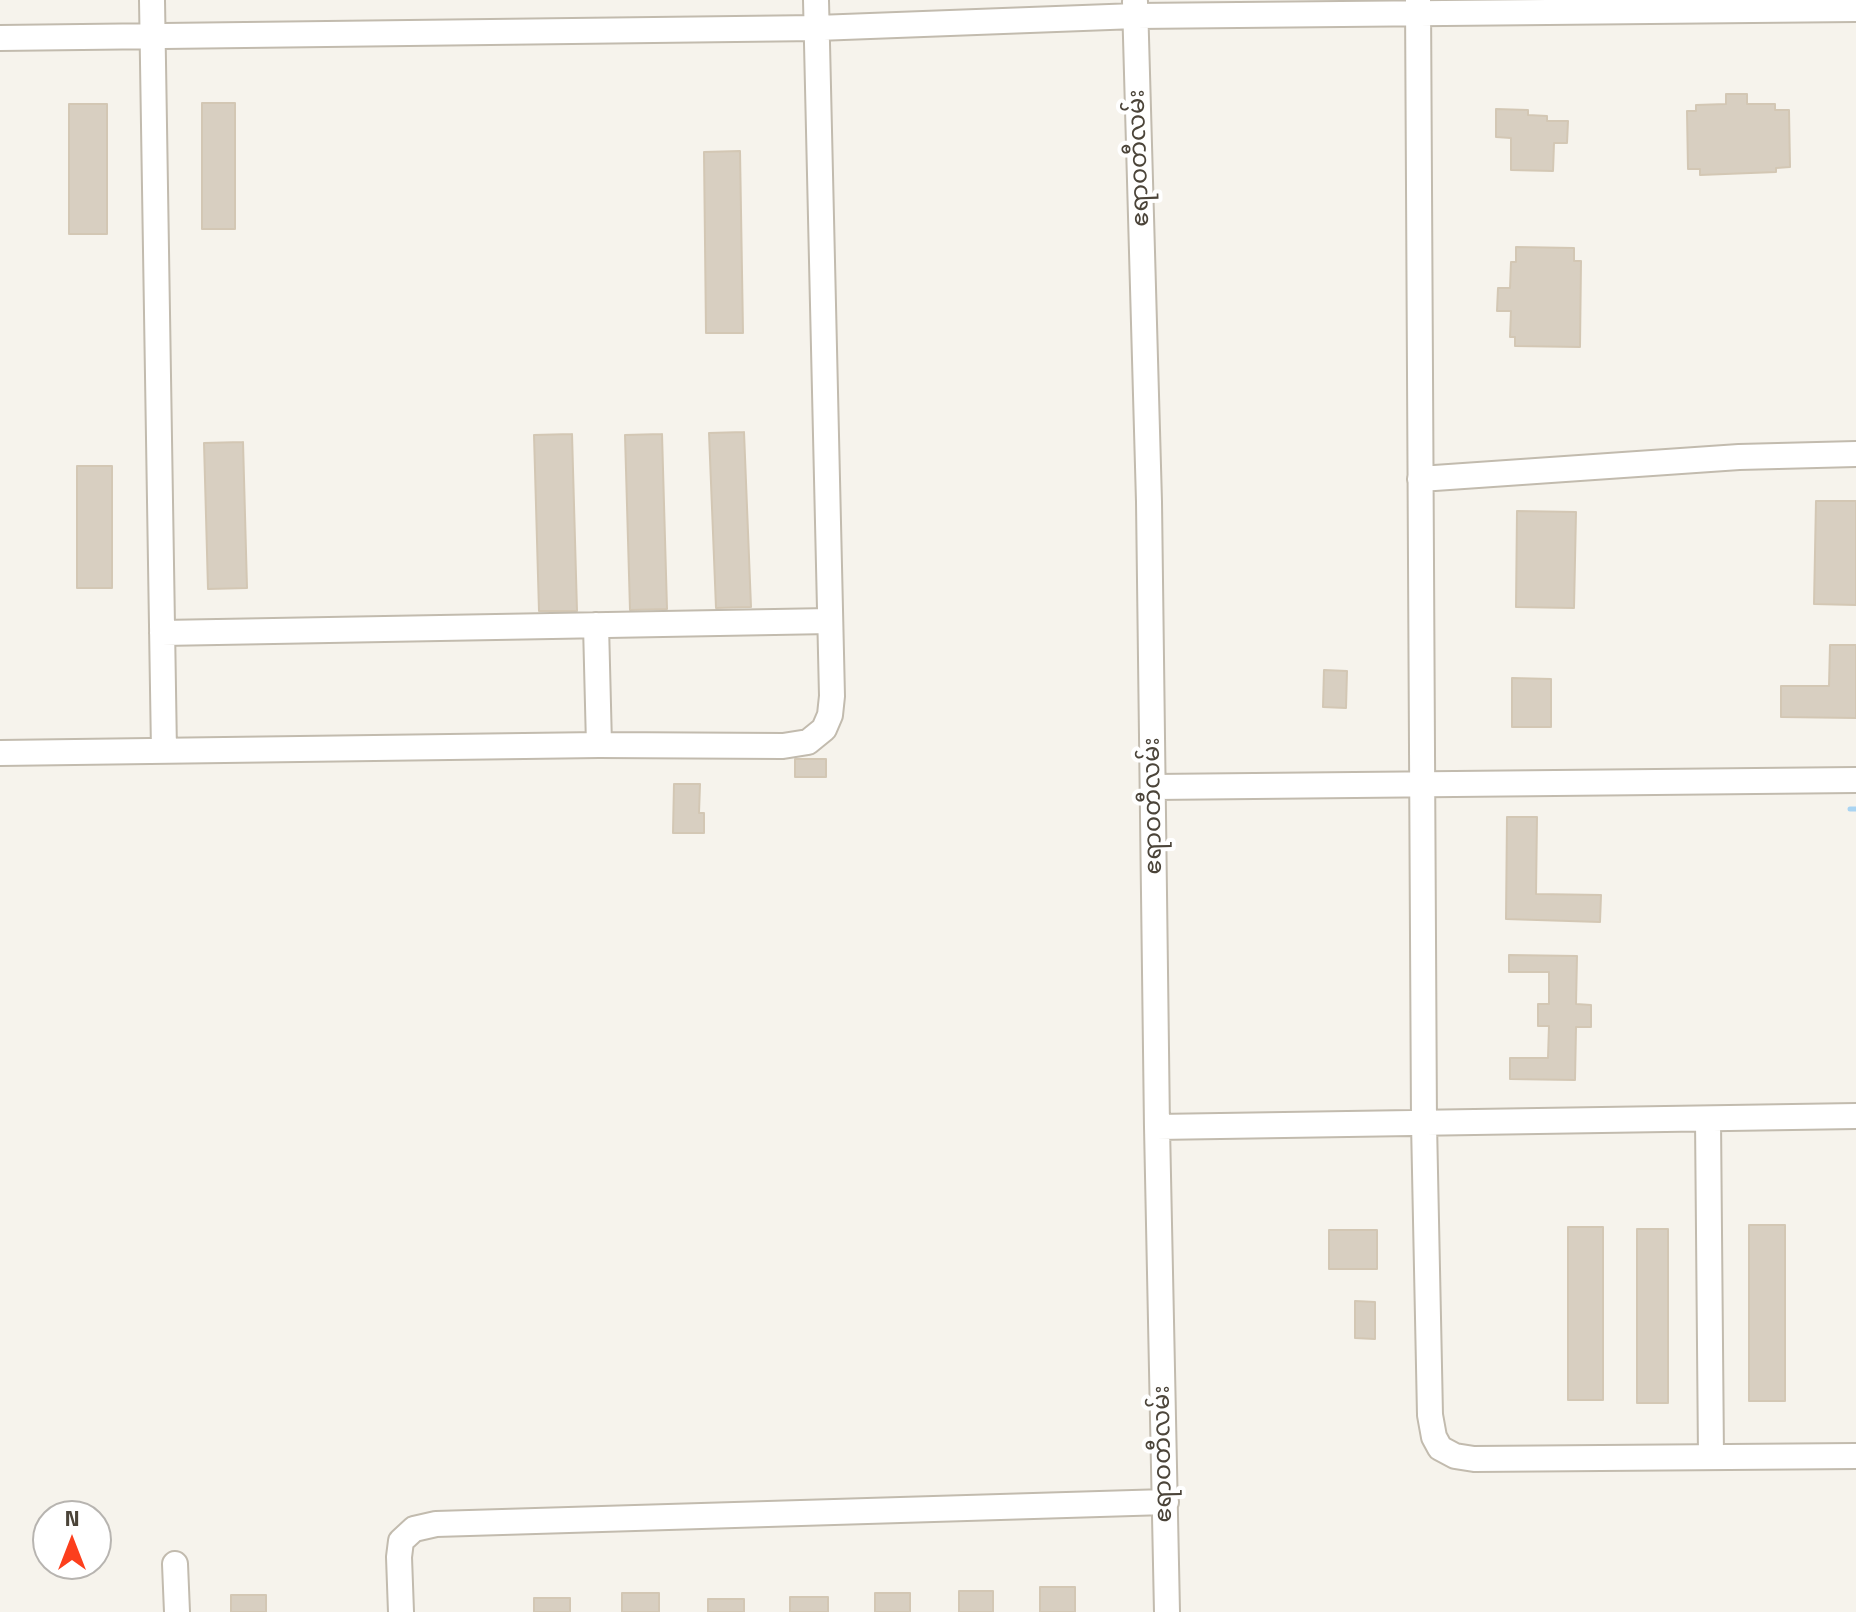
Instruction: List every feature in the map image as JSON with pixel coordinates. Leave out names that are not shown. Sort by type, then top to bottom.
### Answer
[{"type":"street","points":[[152,0],[164,751]]},
{"type":"street","points":[[0,753],[599,745],[783,746],[808,742],[824,729],[830,715],[832,696],[816,0]]},
{"type":"street","points":[[1418,7],[1424,1123],[1430,1415],[1434,1437],[1440,1448],[1455,1456],[1474,1459],[1856,1456]]},
{"type":"street","points":[[0,38],[817,28],[1135,8],[1856,9]]},
{"type":"street","name":"ဧရာဝတီလမ်း","points":[[1135,8],[1149,502],[1167,1612]]},
{"type":"street","points":[[1420,479],[1739,457],[1856,454]]},
{"type":"street","points":[[162,633],[830,621]]},
{"type":"street","points":[[596,625],[599,745]]},
{"type":"street","points":[[1154,787],[1856,780]]},
{"type":"street","points":[[1157,1127],[1856,1116]]},
{"type":"street","points":[[1708,1119],[1711,1457]]},
{"type":"street","points":[[401,1612],[401,1541],[414,1529],[436,1524],[1166,1502]]},
{"type":"street","points":[[175,1564],[177,1612]]},
{"type":"building","points":[[1726,94],[1747,94],[1747,104],[1775,104],[1775,110],[1789,110],[1790,167],[1776,168],[1776,172],[1700,175],[1700,169],[1688,169],[1687,111],[1696,111],[1696,105],[1726,104]]},
{"type":"building","points":[[202,103],[235,103],[235,229],[202,229]]},
{"type":"building","points":[[69,104],[107,104],[107,234],[69,234]]},
{"type":"building","points":[[1496,109],[1528,110],[1528,115],[1547,116],[1547,121],[1568,121],[1567,143],[1554,143],[1553,171],[1511,170],[1511,138],[1496,137]]},
{"type":"building","points":[[740,151],[743,333],[706,333],[704,152]]},
{"type":"building","points":[[1516,247],[1574,248],[1574,261],[1581,261],[1580,347],[1515,346],[1515,337],[1510,337],[1511,311],[1497,311],[1498,288],[1510,288],[1511,262],[1516,262]]},
{"type":"building","points":[[744,432],[751,607],[716,608],[709,433]]},
{"type":"building","points":[[572,434],[577,611],[539,611],[534,435]]},
{"type":"building","points":[[662,434],[667,609],[630,610],[625,435]]},
{"type":"building","points":[[243,442],[247,588],[208,589],[204,443]]},
{"type":"building","points":[[77,466],[112,466],[112,588],[77,588]]},
{"type":"building","points":[[1816,501],[1856,501],[1856,605],[1814,604]]},
{"type":"building","points":[[1517,511],[1576,512],[1574,608],[1516,607]]},
{"type":"building","points":[[1830,645],[1856,645],[1856,718],[1781,717],[1781,686],[1829,686]]},
{"type":"building","points":[[1324,670],[1347,671],[1346,708],[1323,707]]},
{"type":"building","points":[[1512,678],[1551,679],[1551,727],[1512,727]]},
{"type":"building","points":[[795,759],[826,759],[826,777],[795,777]]},
{"type":"building","points":[[674,784],[700,784],[699,813],[704,813],[704,833],[673,833]]},
{"type":"building","points":[[1507,817],[1537,817],[1536,894],[1601,895],[1600,922],[1506,919]]},
{"type":"building","points":[[1509,955],[1577,956],[1576,1004],[1591,1005],[1591,1027],[1576,1027],[1575,1080],[1510,1079],[1510,1058],[1548,1058],[1549,1026],[1538,1026],[1538,1004],[1549,1004],[1549,972],[1509,972]]},
{"type":"building","points":[[1749,1225],[1785,1225],[1785,1401],[1749,1401]]},
{"type":"building","points":[[1568,1227],[1603,1227],[1603,1400],[1568,1400]]},
{"type":"building","points":[[1637,1229],[1668,1229],[1668,1403],[1637,1403]]},
{"type":"building","points":[[1329,1230],[1377,1230],[1377,1269],[1329,1269]]},
{"type":"building","points":[[1355,1301],[1375,1302],[1375,1339],[1355,1338]]},
{"type":"building","points":[[1040,1587],[1075,1587],[1075,1612],[1040,1612]]},
{"type":"building","points":[[959,1591],[993,1591],[993,1612],[959,1612]]},
{"type":"building","points":[[622,1593],[659,1593],[659,1612],[622,1612]]},
{"type":"building","points":[[875,1593],[910,1593],[910,1612],[875,1612]]},
{"type":"building","points":[[231,1595],[266,1595],[266,1612],[231,1612]]},
{"type":"building","points":[[790,1597],[828,1597],[828,1612],[790,1612]]},
{"type":"building","points":[[534,1598],[570,1598],[570,1612],[534,1612]]},
{"type":"building","points":[[708,1599],[744,1599],[744,1612],[708,1612]]},
{"type":"waterway","points":[[1850,809],[1856,809]]}]
